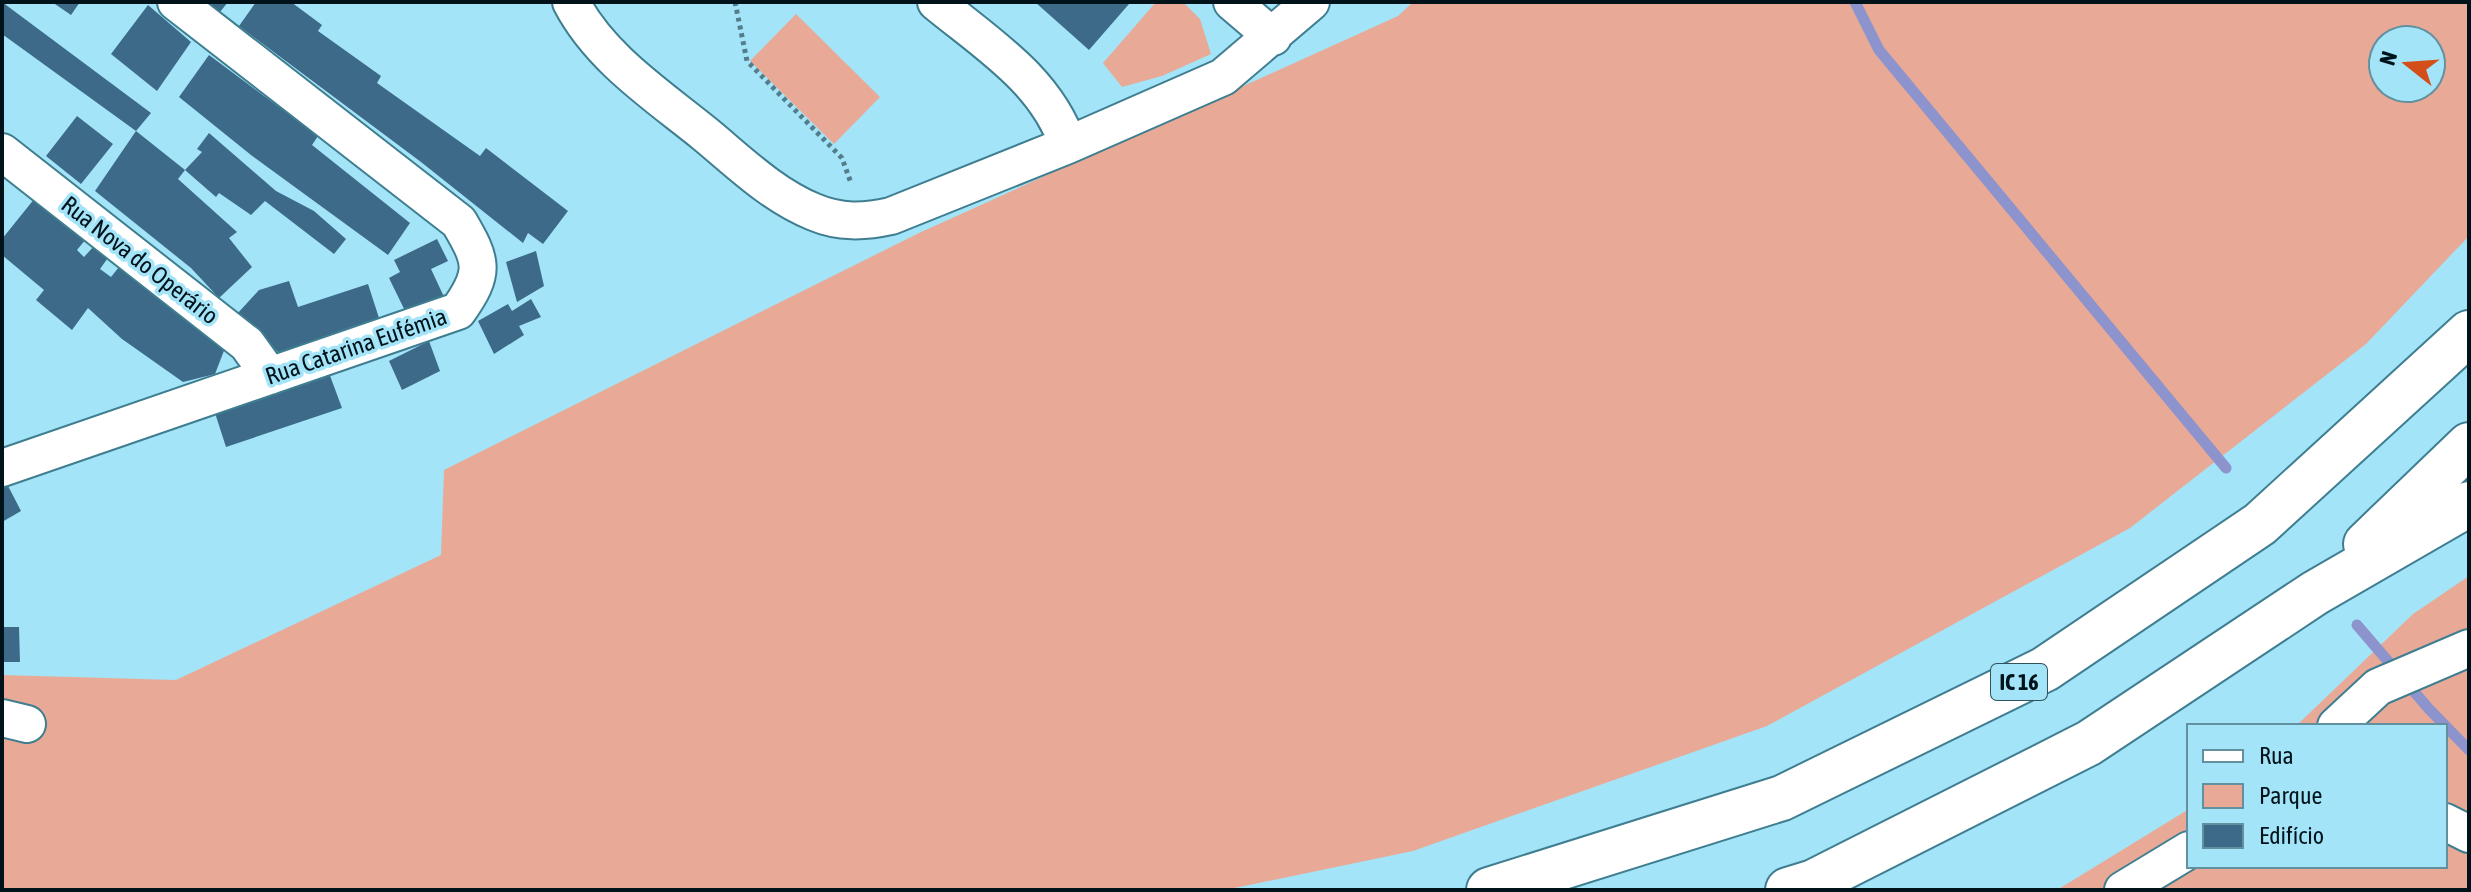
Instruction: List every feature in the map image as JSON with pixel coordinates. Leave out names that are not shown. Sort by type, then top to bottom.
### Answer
[{"type":"highway","name":"IC 16","points":[[1489,890],[1782,798],[2045,669],[2260,524],[2469,333]]},
{"type":"highway","points":[[2315,593],[2469,445]]},
{"type":"highway","points":[[1788,890],[1814,882],[2089,743],[2315,593],[2469,504]]},
{"type":"street","name":"Rua Catarina Eufémia","points":[[2,468],[458,311],[477,284],[477,252],[459,222],[176,2]]},
{"type":"street","points":[[571,2],[592,34],[619,64],[768,185],[816,213],[841,221],[864,222],[891,216],[1068,145],[1223,77],[1311,2]]},
{"type":"street","points":[[936,2],[1043,93],[1059,118],[1068,145]]},
{"type":"street","points":[[1232,2],[1273,37]]},
{"type":"street","name":"Rua Nova do Operário","points":[[2,152],[247,344],[270,376]]},
{"type":"street","points":[[2338,724],[2378,687],[2469,648]]},
{"type":"street","points":[[2447,823],[2469,834]]},
{"type":"street","points":[[2123,890],[2187,851]]},
{"type":"path","points":[[735,2],[747,61],[842,158],[864,222]]},
{"type":"green space","points":[[1156,2],[1183,2],[1200,19],[1211,54],[1162,76],[1122,87],[1103,63]]},
{"type":"green space","points":[[1413,2],[2469,2],[2469,236],[2366,344],[2130,528],[1767,726],[1413,851],[1225,890],[2,890],[2,675],[176,680],[441,555],[444,470],[919,233],[1398,16]]},
{"type":"green space","points":[[796,14],[880,97],[834,144],[750,61]]},
{"type":"green space","points":[[2469,576],[2469,890],[2057,890],[2187,810],[2187,868],[2447,868],[2447,724],[2298,724],[2413,614]]},
{"type":"building","points":[[2,2],[151,113],[136,131],[2,34]]},
{"type":"building","points":[[52,2],[80,2],[71,15]]},
{"type":"building","points":[[207,2],[228,2],[220,12]]},
{"type":"building","points":[[256,2],[291,2],[322,25],[318,31],[381,76],[377,83],[480,156],[486,148],[568,211],[543,244],[528,233],[523,243],[421,162],[239,26]]},
{"type":"building","points":[[1035,2],[1127,2],[1129,4],[1089,50]]},
{"type":"building","points":[[148,5],[191,42],[157,91],[111,54]]},
{"type":"building","points":[[209,55],[318,136],[312,145],[410,223],[388,255],[251,155],[179,97]]},
{"type":"building","points":[[77,116],[113,144],[81,184],[46,156]]},
{"type":"building","points":[[136,131],[185,170],[178,179],[237,232],[229,238],[252,267],[219,298],[191,268],[95,191]]},
{"type":"building","points":[[209,133],[276,191],[314,211],[346,239],[334,254],[265,201],[251,215],[219,193],[216,197],[185,170],[202,152],[197,149]]},
{"type":"building","points":[[35,198],[86,239],[77,250],[84,257],[95,245],[110,255],[100,269],[111,277],[119,267],[225,348],[215,374],[183,382],[122,339],[88,308],[72,330],[36,300],[44,290],[2,255],[2,239]]},
{"type":"building","points":[[437,239],[448,261],[431,269],[445,299],[408,317],[389,278],[400,272],[394,260]]},
{"type":"building","points":[[536,251],[544,286],[517,302],[506,262]]},
{"type":"building","points":[[289,281],[298,307],[368,284],[379,318],[279,353],[237,314],[259,290]]},
{"type":"building","points":[[531,299],[541,317],[519,326],[524,335],[494,354],[478,321],[508,304],[512,311]]},
{"type":"building","points":[[429,341],[440,371],[402,390],[389,361]]},
{"type":"building","points":[[329,373],[342,408],[226,447],[215,413]]},
{"type":"building","points":[[6,482],[21,511],[2,522],[2,484]]},
{"type":"building","points":[[2,627],[19,627],[20,662],[2,662]]},
{"type":"waterway","points":[[1855,2],[1879,50],[2226,468]]},
{"type":"waterway","points":[[2357,625],[2444,724]]},
{"type":"waterway","points":[[2447,727],[2469,750]]}]
